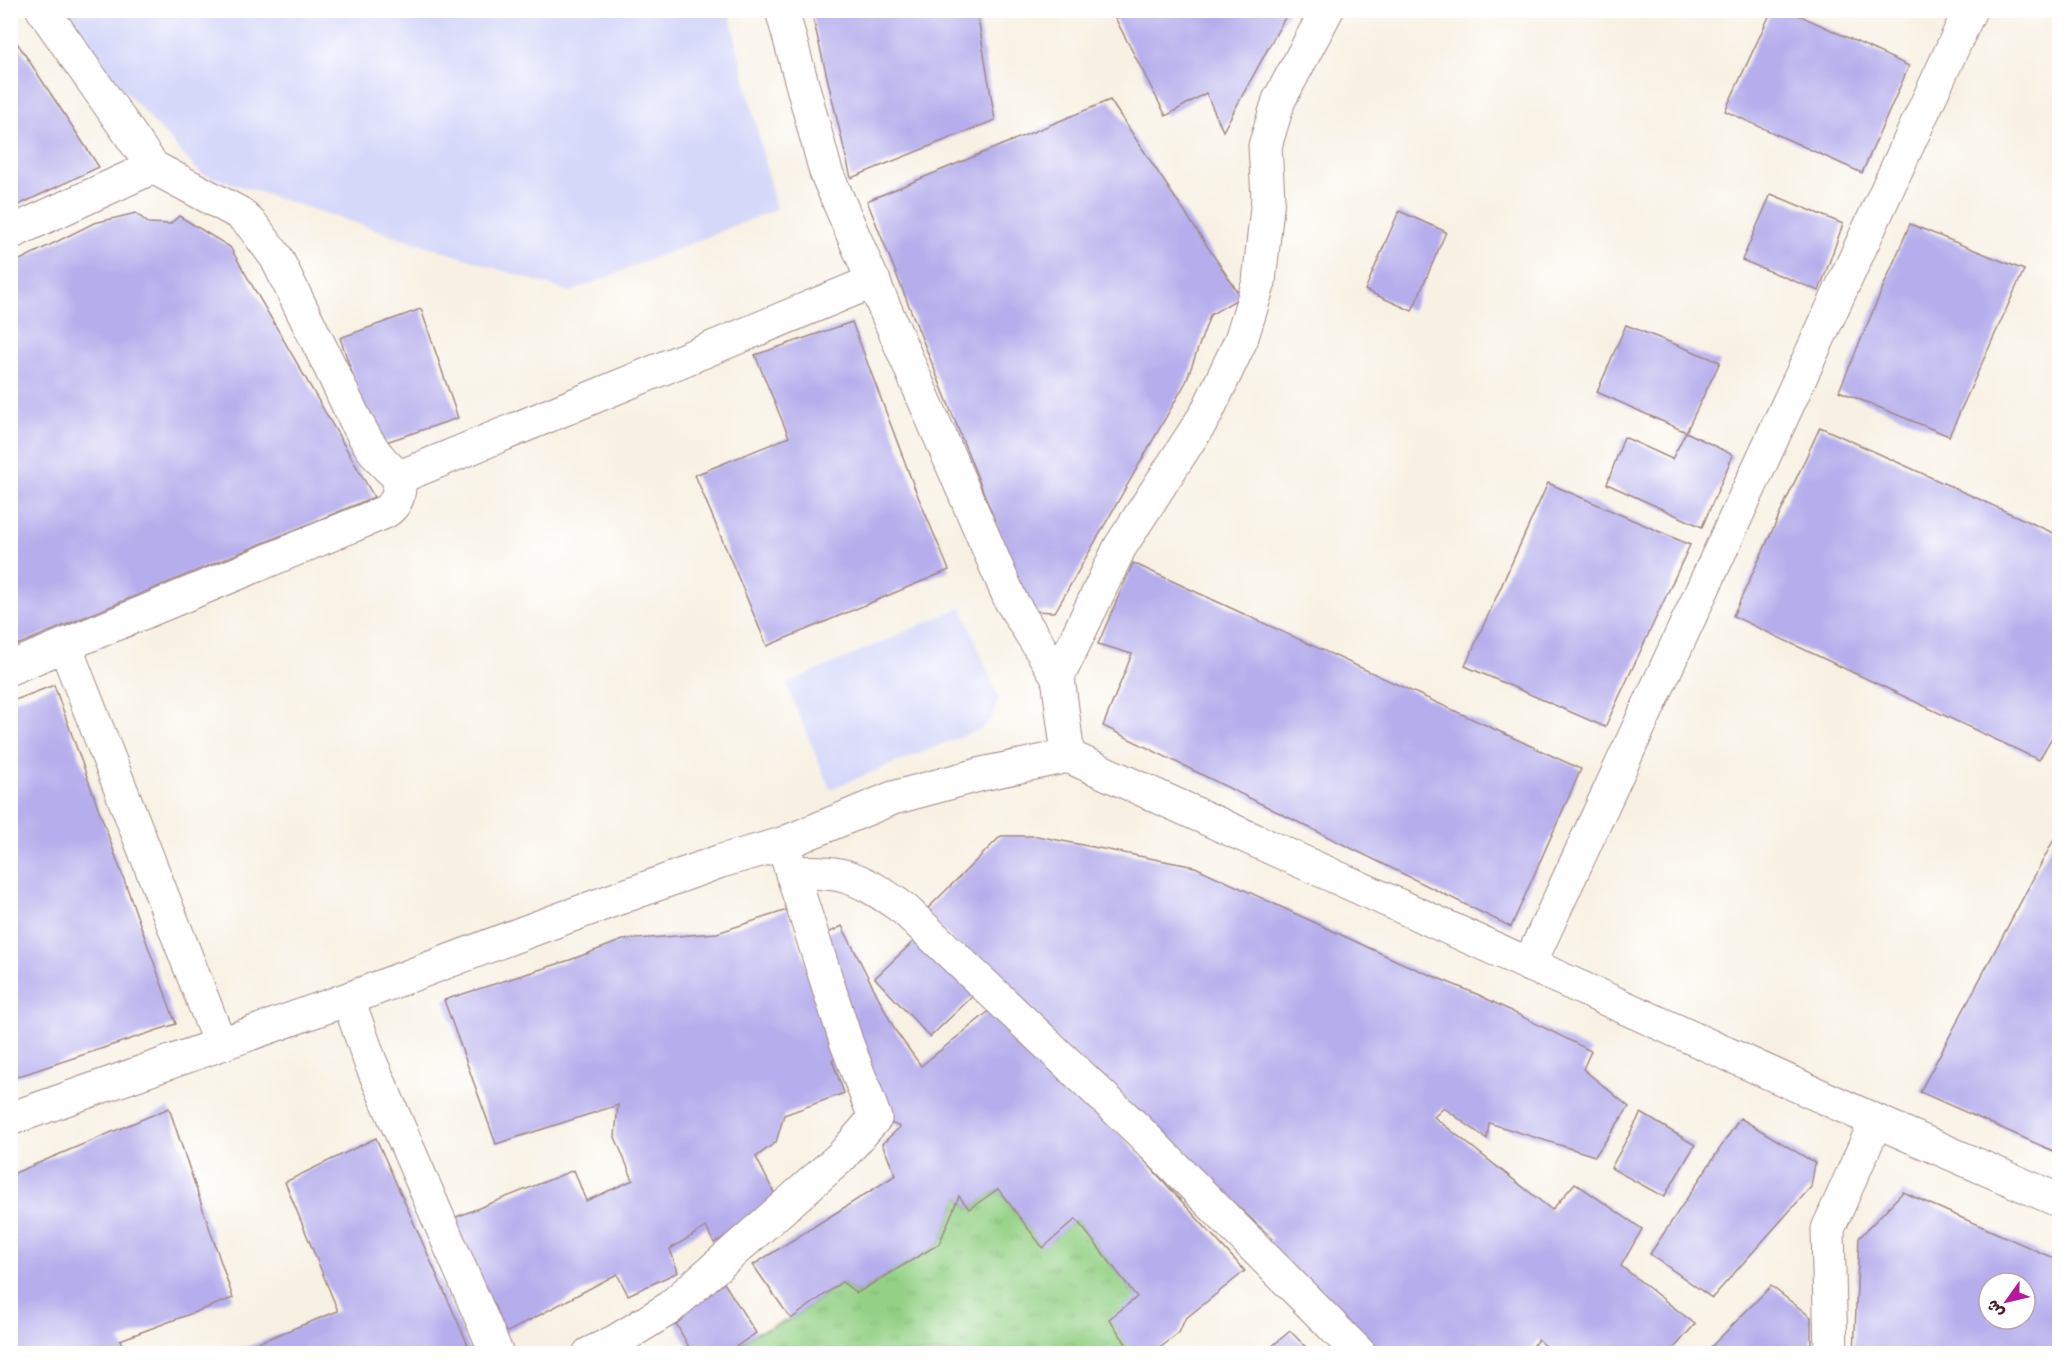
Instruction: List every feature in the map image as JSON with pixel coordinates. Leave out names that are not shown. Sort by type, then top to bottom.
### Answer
[{"type":"street","points":[[43,10],[153,168],[239,213],[263,237],[276,257],[357,421],[381,459],[400,477]]},
{"type":"street","points":[[782,10],[826,172],[1011,601],[1058,677],[1068,756]]},
{"type":"street","points":[[1058,677],[1120,548],[1206,414],[1241,340],[1259,282],[1268,198],[1265,146],[1279,100],[1327,10]]},
{"type":"street","points":[[1529,964],[1970,10]]},
{"type":"street","points":[[10,233],[153,168]]},
{"type":"street","points":[[400,477],[874,281]]},
{"type":"street","points":[[10,668],[385,512],[393,508],[399,496],[400,477]]},
{"type":"street","points":[[65,646],[220,1044]]},
{"type":"street","points":[[10,1119],[348,999],[710,865],[787,859],[893,798],[982,774],[1068,756],[1876,1121],[2060,1201]]},
{"type":"street","points":[[589,1353],[616,1341],[668,1309],[842,1156],[875,1118],[846,1041],[787,859]]},
{"type":"street","points":[[787,859],[818,871],[846,875],[876,890],[904,909],[1136,1128],[1360,1353]]},
{"type":"street","points":[[348,999],[370,1061],[497,1353]]},
{"type":"street","points":[[1831,1353],[1828,1228],[1876,1121]]},
{"type":"shaded area","points":[[53,10],[729,11],[776,209],[570,292],[200,173]]},
{"type":"shaded area","points":[[962,607],[999,699],[992,718],[981,729],[830,789],[786,684]]},
{"type":"green space","points":[[998,1189],[1043,1247],[1076,1219],[1137,1297],[1133,1353],[725,1354],[756,1333],[791,1319],[842,1282],[857,1293],[939,1244],[959,1196],[969,1209]]},
{"type":"building","points":[[811,10],[998,10],[978,18],[995,120],[851,178]]},
{"type":"building","points":[[1111,10],[1289,10],[1223,131],[1206,93],[1166,116]]},
{"type":"building","points":[[1772,10],[1788,10],[1909,66],[1862,173],[1725,111]]},
{"type":"building","points":[[10,32],[99,167],[10,209]]},
{"type":"building","points":[[1110,100],[1241,297],[1210,315],[1186,382],[1055,612],[1031,611],[867,201]]},
{"type":"building","points":[[1771,194],[1843,224],[1819,291],[1742,260]]},
{"type":"building","points":[[1399,211],[1446,232],[1412,311],[1365,290]]},
{"type":"building","points":[[136,213],[148,223],[170,224],[179,216],[230,247],[374,497],[10,648],[10,265],[94,223]]},
{"type":"building","points":[[1910,224],[2024,270],[1949,436],[1839,391]]},
{"type":"building","points":[[421,309],[458,418],[377,445],[340,338]]},
{"type":"building","points":[[852,322],[915,489],[949,570],[767,646],[695,475],[789,437],[755,355]]},
{"type":"building","points":[[1626,325],[1720,362],[1686,432],[1597,392]]},
{"type":"building","points":[[1820,427],[2060,536],[2060,723],[2039,760],[1733,616]]},
{"type":"building","points":[[1686,432],[1733,455],[1702,527],[1607,484],[1624,437],[1672,459]]},
{"type":"building","points":[[1548,483],[1690,545],[1605,727],[1465,666]]},
{"type":"building","points":[[1133,563],[1581,769],[1511,927],[1103,726],[1132,654],[1098,644]]},
{"type":"building","points":[[54,685],[176,1024],[10,1079],[10,702]]},
{"type":"building","points":[[2060,828],[2060,1154],[1920,1092]]},
{"type":"building","points":[[1001,836],[1037,836],[1195,867],[1404,964],[1479,995],[1591,1051],[1583,1069],[1629,1107],[1595,1156],[1489,1123],[1487,1139],[1444,1108],[1434,1117],[1552,1210],[1575,1183],[1642,1229],[1621,1266],[1695,1324],[1669,1354],[1554,1354],[1538,1339],[1528,1354],[1375,1354],[1266,1247],[1272,1238],[1025,1011],[924,912]]},
{"type":"building","points":[[787,910],[839,1055],[832,1060],[844,1093],[784,1115],[776,1142],[756,1157],[780,1205],[714,1243],[706,1227],[670,1249],[678,1272],[628,1295],[617,1274],[496,1338],[444,1222],[574,1170],[586,1201],[633,1180],[615,1137],[618,1105],[496,1144],[444,1000],[570,960],[623,940],[717,933]]},
{"type":"building","points":[[842,926],[895,1030],[921,1066],[993,1008],[1124,1138],[1245,1271],[1185,1319],[1179,1333],[1152,1354],[1133,1354],[1109,1319],[1137,1297],[1076,1219],[1043,1248],[998,1189],[969,1209],[959,1196],[939,1244],[857,1293],[842,1282],[791,1319],[753,1265],[896,1175],[882,1144],[900,1127],[880,1118],[819,938]]},
{"type":"building","points":[[920,935],[975,994],[930,1037],[875,978]]},
{"type":"building","points":[[169,1108],[233,1298],[120,1340],[126,1354],[10,1354],[10,1175]]},
{"type":"building","points":[[1641,1113],[1695,1145],[1664,1197],[1611,1168]]},
{"type":"building","points":[[1740,1118],[1815,1163],[1811,1187],[1712,1298],[1650,1254]]},
{"type":"building","points":[[376,1138],[472,1354],[240,1354],[239,1350],[338,1311],[285,1182]]},
{"type":"building","points":[[1903,1192],[2060,1261],[2060,1354],[1854,1354],[1859,1238]]},
{"type":"building","points":[[724,1283],[756,1333],[725,1354],[693,1354],[674,1320]]},
{"type":"building","points":[[1771,1286],[1811,1317],[1811,1354],[1704,1354]]},
{"type":"building","points":[[1290,1331],[1313,1354],[1263,1354]]}]
